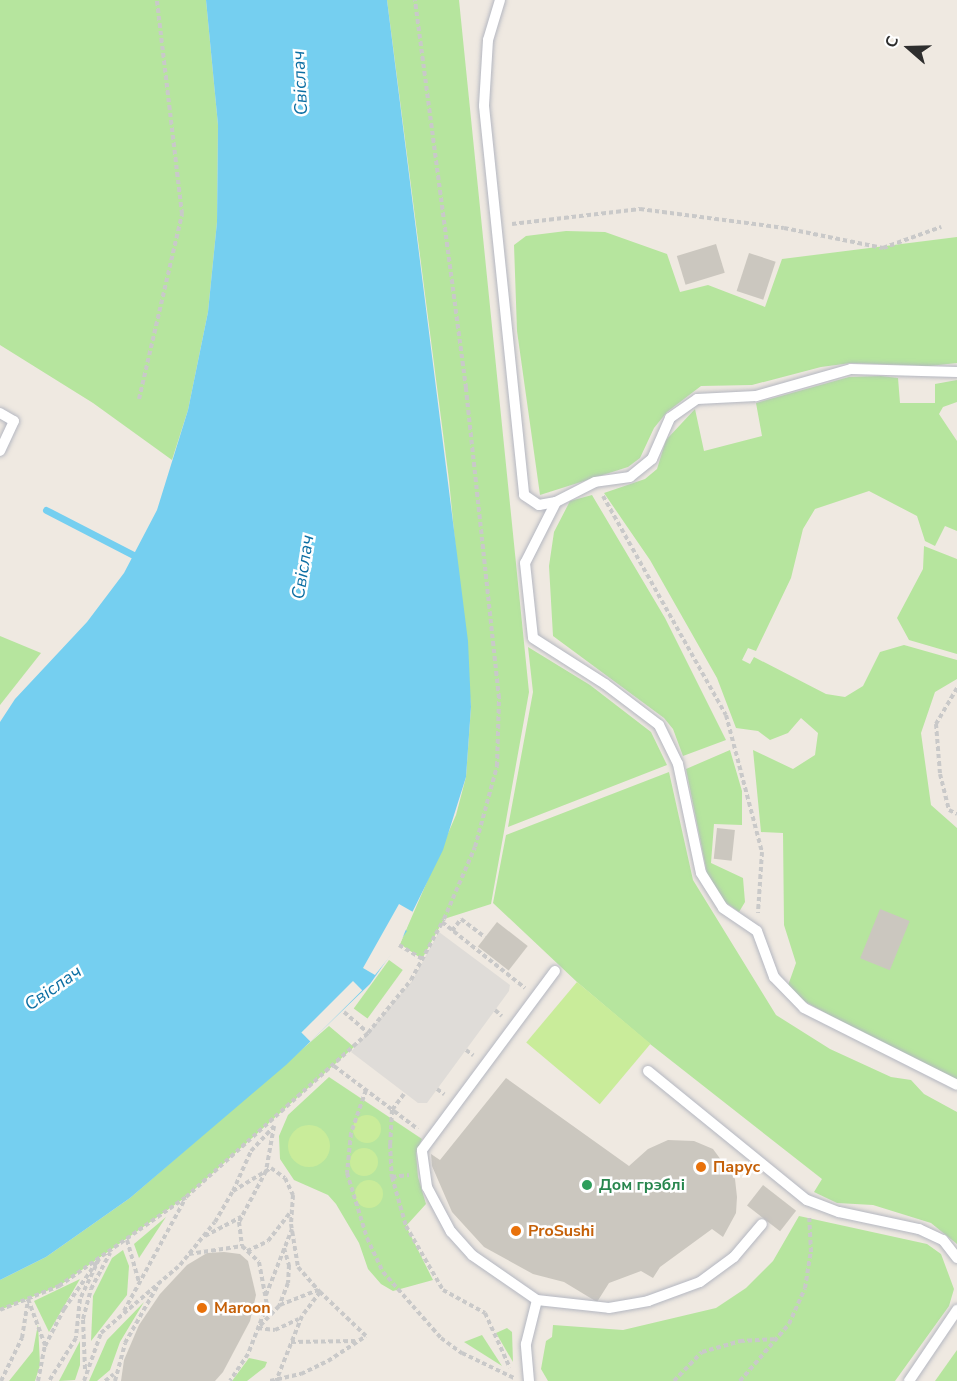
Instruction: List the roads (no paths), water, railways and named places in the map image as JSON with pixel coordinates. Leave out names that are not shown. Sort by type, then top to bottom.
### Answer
[{"type":"lane","points":[[500,0],[488,40],[484,106],[525,495],[539,505],[556,501],[595,482],[630,477],[652,459],[670,418],[697,399],[756,396],[850,369],[957,372]]},
{"type":"lane","points":[[0,413],[14,421],[0,451]]},
{"type":"lane","points":[[556,501],[525,563],[533,638],[604,684],[659,725],[678,764],[701,873],[723,908],[757,931],[774,977],[804,1008],[957,1085]]},
{"type":"lane","points":[[555,971],[422,1150],[422,1173],[451,1232],[472,1255],[537,1300],[609,1308],[648,1301],[700,1282],[734,1257],[762,1224]]},
{"type":"lane","points":[[648,1071],[807,1200],[839,1212],[919,1229],[943,1240],[957,1258]]},
{"type":"lane","points":[[529,1381],[526,1344],[537,1300]]},
{"type":"lane","points":[[909,1381],[957,1310]]},
{"type":"water","name":"Свіслач","points":[[206,0],[387,0],[468,641],[471,707],[466,777],[443,850],[404,929],[407,931],[370,984],[286,1065],[130,1198],[46,1257],[0,1280],[0,722],[15,699],[87,622],[124,573],[157,510],[188,410],[208,312],[217,222],[218,125]]},
{"type":"waterway","points":[[46,510],[133,555]]},
{"type":"place","name":"Парус","points":[[701,1167]]},
{"type":"place","name":"Дом грэблі","points":[[587,1185]]},
{"type":"place","name":"ProSushi","points":[[516,1231]]},
{"type":"place","name":"Maroon","points":[[202,1308]]}]
